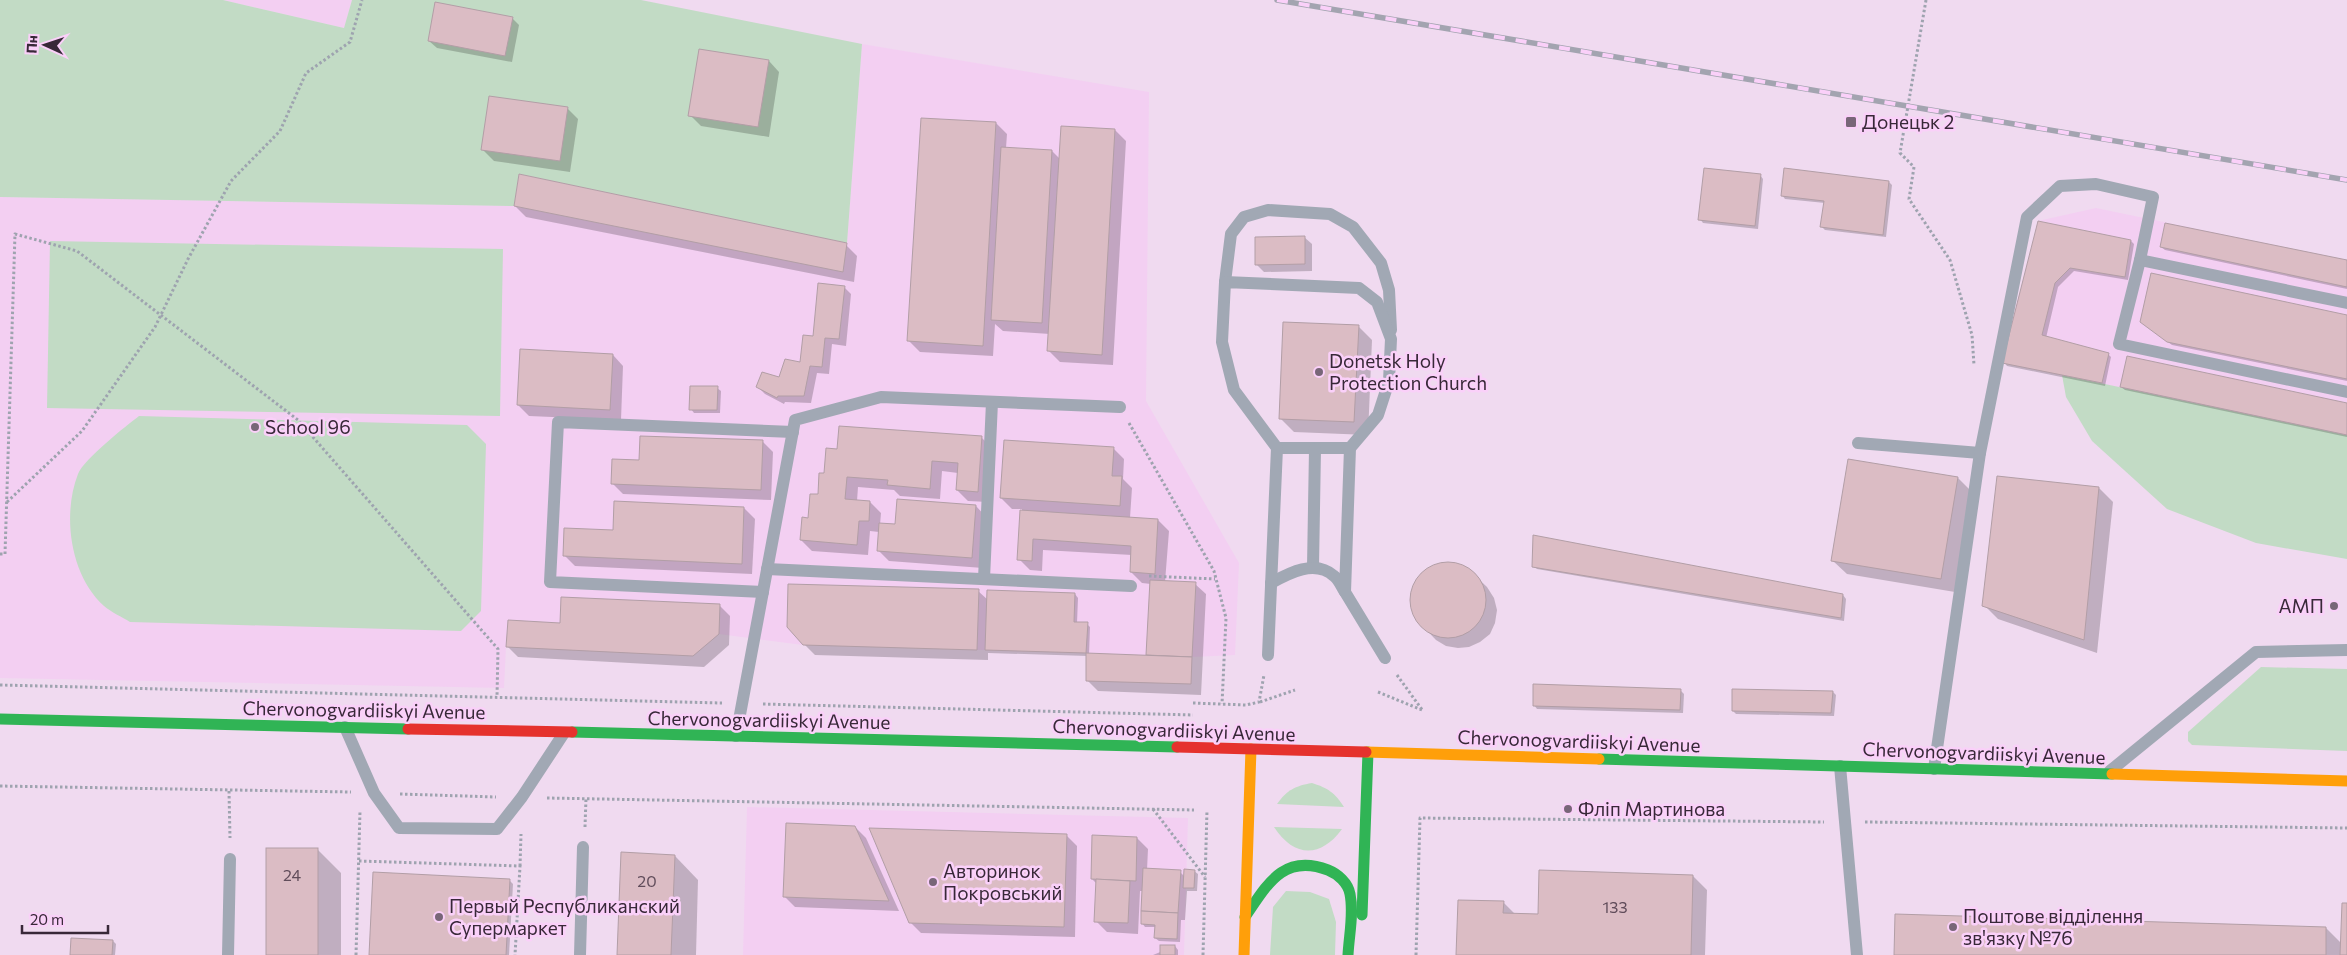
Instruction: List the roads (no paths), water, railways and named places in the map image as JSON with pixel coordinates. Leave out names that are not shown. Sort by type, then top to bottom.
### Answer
[{"type":"main road","name":"Chervonogvardiiskyi Avenue","points":[[0,719],[1368,752],[2347,781]]},
{"type":"main road","points":[[1244,955],[1251,750]]},
{"type":"main road","points":[[1361,945],[1368,752]]},
{"type":"main road","points":[[1245,917],[1281,870],[1298,864],[1320,865],[1340,876],[1350,892],[1348,955]]},
{"type":"lane","points":[[1934,769],[1980,453],[2027,217],[2060,186],[2096,184],[2153,197],[2140,260],[2119,344],[2347,392]]},
{"type":"lane","points":[[1268,655],[1276,448],[1234,390],[1222,342],[1225,282],[1231,234],[1244,217],[1268,210],[1330,214],[1353,227],[1381,263],[1390,290],[1391,339],[1389,381],[1378,415],[1350,448],[1345,592]]},
{"type":"lane","points":[[2140,260],[2347,304]]},
{"type":"lane","points":[[1225,282],[1359,288],[1377,302],[1391,339]]},
{"type":"lane","points":[[736,736],[795,420],[880,397],[1120,408]]},
{"type":"lane","points":[[984,579],[992,402]]},
{"type":"lane","points":[[763,592],[550,582],[558,422],[793,432]]},
{"type":"lane","points":[[1858,443],[1980,453]]},
{"type":"lane","points":[[1276,448],[1350,448]]},
{"type":"lane","points":[[1312,567],[1315,449]]},
{"type":"lane","points":[[1271,583],[1290,573],[1312,567],[1334,576],[1384,658]]},
{"type":"lane","points":[[767,569],[1131,586]]},
{"type":"lane","points":[[2106,774],[2256,652],[2347,650]]},
{"type":"lane","points":[[345,727],[374,793],[399,828],[497,829],[522,797],[565,732]]},
{"type":"lane","points":[[1840,766],[1857,955]]},
{"type":"lane","points":[[580,955],[584,847]]},
{"type":"lane","points":[[228,955],[230,859]]},
{"type":"railway","points":[[1277,0],[2347,180]]},
{"type":"place","name":"Донецьк 2","points":[[1851,122]]},
{"type":"place","name":"Donetsk Holy Protection Church","points":[[1319,372]]},
{"type":"place","name":"School 96","points":[[255,427]]},
{"type":"place","name":"АМП","points":[[2334,606]]},
{"type":"place","name":"Фліп Мартинова","points":[[1568,809]]},
{"type":"place","name":"Авторинок Покровський","points":[[933,882]]},
{"type":"place","name":"Первый Республиканский Супермаркет","points":[[439,917]]},
{"type":"place","name":"Поштове відділення зв'язку №76","points":[[1953,927]]}]
